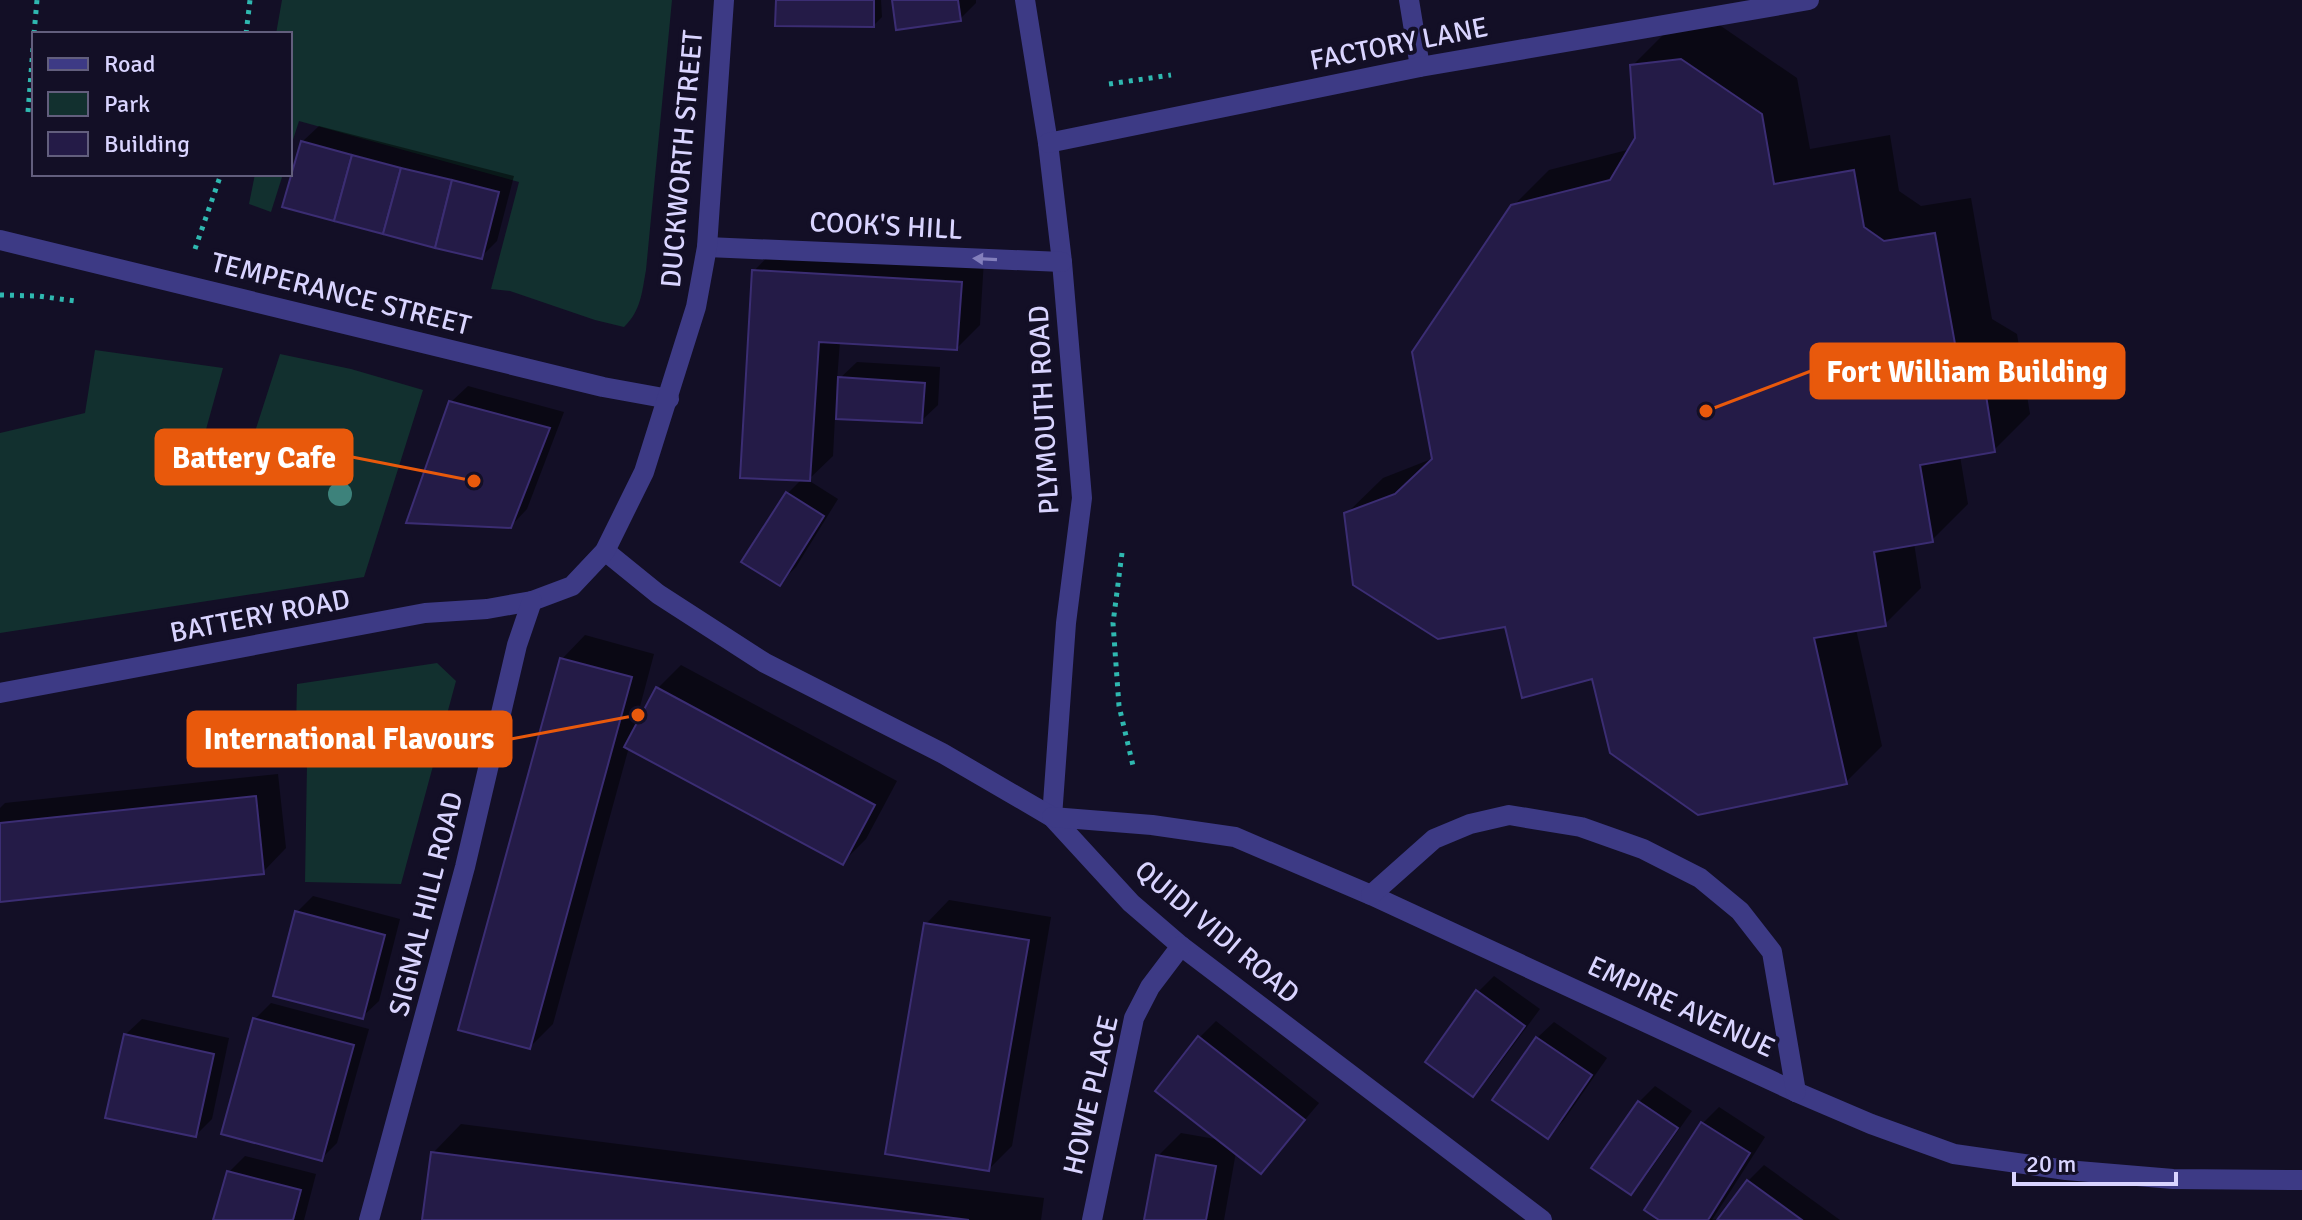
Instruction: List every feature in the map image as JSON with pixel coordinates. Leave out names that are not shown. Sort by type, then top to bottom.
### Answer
[{"type":"street","name":"DUCKWORTH STREET","points":[[532,601],[572,586],[605,551],[644,472],[669,399],[696,307],[707,247],[724,0]]},
{"type":"street","name":"PLYMOUTH ROAD","points":[[1025,0],[1048,143],[1062,262],[1082,498],[1066,623],[1052,817]]},
{"type":"street","points":[[1409,0],[1420,67]]},
{"type":"street","name":"FACTORY LANE","points":[[1048,143],[1420,67],[1809,0]]},
{"type":"street","name":"TEMPERANCE STREET","points":[[0,240],[603,387],[669,399]]},
{"type":"street","name":"COOK'S HILL","points":[[707,247],[1062,262]]},
{"type":"street","name":"QUIDI VIDI ROAD","points":[[605,551],[658,594],[765,663],[942,753],[1052,817],[1131,903],[1181,946],[1542,1220]]},
{"type":"street","name":"BATTERY ROAD","points":[[0,693],[425,613],[487,609],[532,601]]},
{"type":"street","name":"SIGNAL HILL ROAD","points":[[369,1220],[462,881],[517,645],[532,601]]},
{"type":"street","points":[[1371,895],[1434,839],[1470,824],[1509,815],[1581,827],[1643,849],[1700,878],[1740,911],[1772,952],[1796,1092]]},
{"type":"street","name":"EMPIRE AVENUE","points":[[1052,817],[1152,825],[1235,837],[1371,895],[1796,1092],[1954,1154],[2066,1170],[2173,1179],[2302,1180]]},
{"type":"street","name":"HOWE PLACE","points":[[1092,1220],[1134,1018],[1150,987],[1181,946]]},
{"type":"path","points":[[34,32],[37,0]]},
{"type":"path","points":[[246,32],[250,0]]},
{"type":"path","points":[[28,112],[32,60]]},
{"type":"path","points":[[182,284],[220,176]]},
{"type":"path","points":[[1122,553],[1113,623],[1119,706],[1134,770]]},
{"type":"green space","points":[[282,0],[672,0],[646,270],[642,293],[630,321],[624,327],[510,291],[491,289],[519,182],[299,121],[292,143],[292,32],[276,32]]},
{"type":"green space","points":[[255,176],[282,176],[271,212],[249,204]]},
{"type":"green space","points":[[95,350],[223,368],[205,433],[251,444],[280,354],[351,369],[423,390],[364,577],[0,633],[0,433],[85,413]]},
{"type":"green space","points":[[437,663],[456,681],[401,884],[305,882],[307,765],[296,731],[297,684]]},
{"type":"building","points":[[776,0],[874,0],[874,27],[775,26]]},
{"type":"building","points":[[892,0],[958,0],[961,21],[896,30]]},
{"type":"building","points":[[1681,59],[1762,114],[1774,184],[1854,170],[1864,227],[1884,241],[1935,233],[1957,355],[1982,370],[1995,452],[1920,465],[1933,542],[1874,552],[1886,626],[1814,638],[1847,784],[1698,815],[1610,753],[1592,679],[1522,698],[1505,627],[1438,639],[1353,585],[1344,513],[1395,494],[1432,459],[1412,352],[1511,205],[1610,180],[1635,138],[1630,65]]},
{"type":"building","points":[[301,141],[352,155],[334,221],[282,207]]},
{"type":"building","points":[[352,155],[401,168],[383,234],[334,221]]},
{"type":"building","points":[[401,168],[452,180],[435,248],[383,234]]},
{"type":"building","points":[[452,180],[499,192],[482,259],[435,248]]},
{"type":"building","points":[[752,270],[962,282],[957,350],[819,342],[810,481],[740,478]]},
{"type":"building","points":[[838,377],[925,383],[922,423],[836,419]]},
{"type":"building","points":[[449,401],[550,428],[511,528],[406,523]]},
{"type":"building","points":[[786,492],[824,516],[780,586],[741,562]]},
{"type":"building","points":[[560,658],[632,677],[530,1049],[458,1030]]},
{"type":"building","points":[[656,687],[875,805],[843,865],[624,747]]},
{"type":"building","points":[[256,796],[264,874],[0,902],[0,823]]},
{"type":"building","points":[[295,911],[385,935],[363,1019],[273,996]]},
{"type":"building","points":[[924,923],[1029,940],[989,1171],[885,1154]]},
{"type":"building","points":[[1476,990],[1525,1026],[1473,1097],[1425,1062]]},
{"type":"building","points":[[253,1018],[354,1045],[322,1161],[221,1134]]},
{"type":"building","points":[[124,1034],[214,1054],[196,1137],[105,1118]]},
{"type":"building","points":[[1198,1036],[1305,1120],[1261,1174],[1155,1091]]},
{"type":"building","points":[[1536,1037],[1592,1075],[1548,1139],[1492,1100]]},
{"type":"building","points":[[1638,1101],[1678,1128],[1631,1195],[1591,1168]]},
{"type":"building","points":[[1701,1122],[1750,1153],[1708,1220],[1659,1220],[1644,1210]]},
{"type":"building","points":[[431,1152],[969,1220],[422,1220]]},
{"type":"building","points":[[1156,1155],[1216,1166],[1206,1220],[1144,1220]]},
{"type":"building","points":[[227,1171],[301,1190],[293,1220],[213,1220]]},
{"type":"building","points":[[1747,1180],[1802,1220],[1717,1220]]},
{"type":"place","name":"Fort William Building","points":[[1706,411]]},
{"type":"place","name":"Battery Cafe","points":[[474,481]]},
{"type":"place","name":"International Flavours","points":[[638,715]]}]
